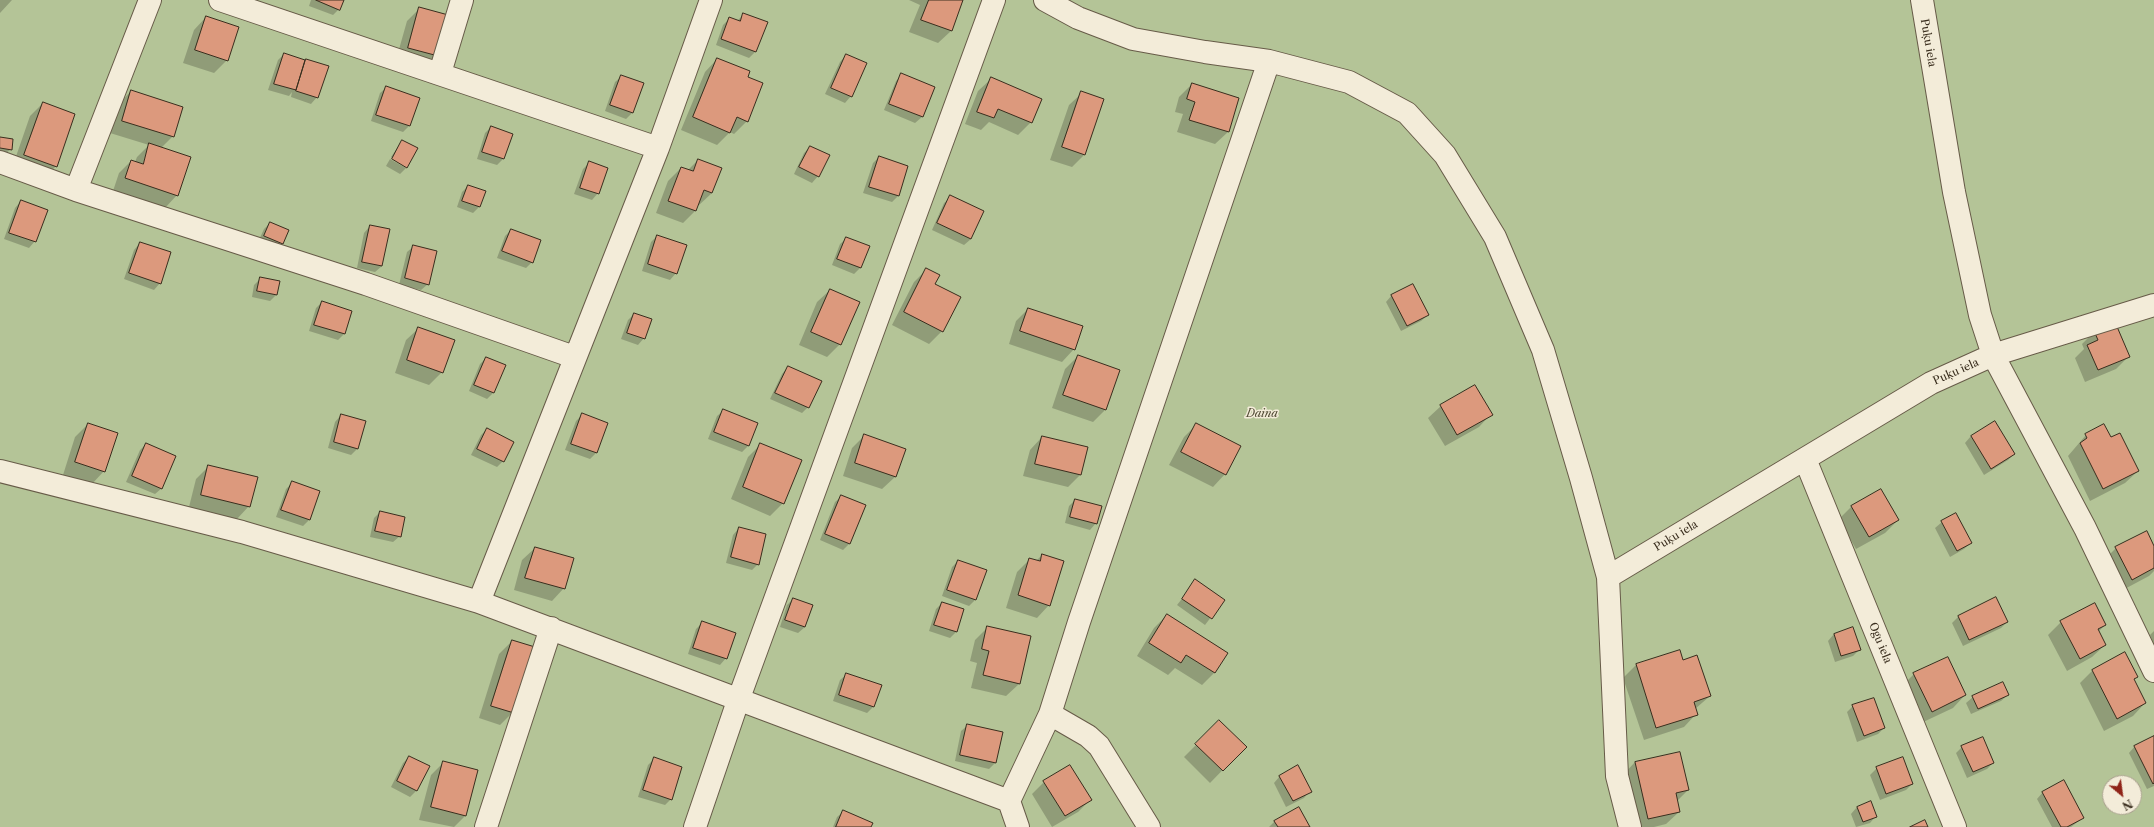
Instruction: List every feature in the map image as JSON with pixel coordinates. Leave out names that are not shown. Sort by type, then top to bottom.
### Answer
[{"type":"street","points":[[76,190],[150,0]]},
{"type":"street","points":[[220,0],[440,73],[658,148]]},
{"type":"street","points":[[440,73],[462,0]]},
{"type":"street","points":[[479,602],[574,357],[658,148],[710,0]]},
{"type":"street","points":[[695,827],[739,698],[994,0]]},
{"type":"street","points":[[1045,0],[1078,18],[1133,39],[1205,52],[1269,61],[1349,82],[1407,113],[1445,156],[1495,237],[1543,350],[1608,576],[1617,776],[1630,827]]},
{"type":"street","name":"Puķu iela","points":[[1608,576],[1931,383],[1993,355],[1980,316],[1954,192],[1922,0]]},
{"type":"street","points":[[1018,827],[1009,801],[1050,714],[1084,607],[1269,61]]},
{"type":"street","points":[[1,166],[366,284],[574,357]]},
{"type":"street","points":[[2154,305],[1993,355],[2085,528],[2154,671]]},
{"type":"street","name":"Ogu iela","points":[[1805,459],[1955,827]]},
{"type":"street","points":[[0,471],[242,532],[479,602],[739,698],[1009,801]]},
{"type":"street","points":[[486,827],[551,628]]},
{"type":"street","points":[[1050,714],[1088,736],[1099,746],[1149,827]]},
{"type":"green space","name":"Daina","points":[[0,0],[2154,0],[2154,827],[0,827]]},
{"type":"building","points":[[316,0],[344,0],[340,10]]},
{"type":"building","points":[[929,0],[963,0],[952,31],[921,20]]},
{"type":"building","points":[[419,7],[452,16],[442,57],[408,48]]},
{"type":"building","points":[[743,13],[768,22],[756,52],[721,39],[729,17],[740,21]]},
{"type":"building","points":[[206,16],[239,27],[228,61],[195,50]]},
{"type":"building","points":[[284,53],[305,60],[296,90],[274,84]]},
{"type":"building","points":[[846,54],[867,63],[852,97],[831,88]]},
{"type":"building","points":[[717,58],[750,71],[748,77],[763,83],[748,122],[737,117],[730,133],[693,117]]},
{"type":"building","points":[[306,59],[329,66],[318,98],[296,91]]},
{"type":"building","points":[[901,73],[935,87],[923,117],[889,104]]},
{"type":"building","points":[[621,75],[644,83],[633,113],[610,105]]},
{"type":"building","points":[[991,77],[1042,99],[1032,123],[998,109],[994,118],[977,112]]},
{"type":"building","points":[[1192,83],[1239,98],[1229,132],[1189,120],[1195,102],[1187,99]]},
{"type":"building","points":[[386,86],[420,98],[410,126],[376,115]]},
{"type":"building","points":[[131,90],[183,107],[174,137],[122,121]]},
{"type":"building","points":[[1081,91],[1104,99],[1085,155],[1062,147]]},
{"type":"building","points":[[43,102],[75,114],[57,167],[24,155]]},
{"type":"building","points":[[491,126],[513,134],[504,159],[482,152]]},
{"type":"building","points":[[0,137],[13,139],[12,150],[0,148]]},
{"type":"building","points":[[402,140],[418,148],[407,168],[392,159]]},
{"type":"building","points":[[149,143],[191,157],[178,196],[125,178],[131,160],[143,164]]},
{"type":"building","points":[[810,146],[830,155],[819,177],[799,167]]},
{"type":"building","points":[[879,156],[908,166],[899,196],[869,187]]},
{"type":"building","points":[[698,159],[722,168],[712,193],[704,190],[696,211],[668,201],[681,167],[693,171]]},
{"type":"building","points":[[589,161],[608,168],[599,194],[580,188]]},
{"type":"building","points":[[468,185],[486,191],[480,207],[462,201]]},
{"type":"building","points":[[950,195],[984,211],[971,239],[937,223]]},
{"type":"building","points":[[21,200],[48,210],[36,242],[9,233]]},
{"type":"building","points":[[270,222],[289,230],[283,244],[264,236]]},
{"type":"building","points":[[370,225],[390,229],[382,266],[362,262]]},
{"type":"building","points":[[511,229],[541,240],[533,263],[502,251]]},
{"type":"building","points":[[657,235],[687,245],[677,274],[648,264]]},
{"type":"building","points":[[846,237],[870,246],[861,268],[837,259]]},
{"type":"building","points":[[140,242],[171,252],[161,284],[129,273]]},
{"type":"building","points":[[413,245],[437,251],[429,285],[405,278]]},
{"type":"building","points":[[926,268],[940,275],[935,284],[961,297],[943,332],[904,312]]},
{"type":"building","points":[[260,277],[280,281],[277,295],[257,291]]},
{"type":"building","points":[[1413,284],[1429,315],[1407,326],[1391,295]]},
{"type":"building","points":[[830,289],[860,302],[841,345],[811,332]]},
{"type":"building","points":[[322,301],[352,311],[345,334],[314,325]]},
{"type":"building","points":[[1028,308],[1083,326],[1075,350],[1020,331]]},
{"type":"building","points":[[634,313],[652,319],[645,339],[627,333]]},
{"type":"building","points":[[2115,322],[2130,357],[2098,370],[2087,345],[2098,340],[2094,331]]},
{"type":"building","points":[[418,327],[455,340],[443,373],[407,360]]},
{"type":"building","points":[[1078,355],[1120,370],[1106,410],[1063,395]]},
{"type":"building","points":[[486,357],[506,365],[494,393],[474,385]]},
{"type":"building","points":[[788,366],[822,381],[809,408],[775,393]]},
{"type":"building","points":[[1475,385],[1493,415],[1457,435],[1440,405]]},
{"type":"building","points":[[723,409],[758,423],[749,446],[714,432]]},
{"type":"building","points":[[582,413],[608,423],[597,453],[571,444]]},
{"type":"building","points":[[341,414],[366,421],[358,449],[334,442]]},
{"type":"building","points":[[1995,421],[2015,454],[1991,469],[1971,436]]},
{"type":"building","points":[[88,423],[118,433],[105,472],[75,462]]},
{"type":"building","points":[[1196,423],[1241,446],[1226,475],[1181,452]]},
{"type":"building","points":[[2104,424],[2111,437],[2120,433],[2139,471],[2103,489],[2080,443],[2087,438],[2085,434]]},
{"type":"building","points":[[487,428],[514,442],[504,462],[477,449]]},
{"type":"building","points":[[864,434],[906,449],[896,477],[855,463]]},
{"type":"building","points":[[1042,436],[1088,447],[1081,475],[1035,464]]},
{"type":"building","points":[[146,443],[176,456],[162,489],[132,476]]},
{"type":"building","points":[[760,443],[802,460],[784,504],[743,487]]},
{"type":"building","points":[[208,465],[258,477],[250,507],[201,495]]},
{"type":"building","points":[[292,481],[320,491],[310,520],[281,510]]},
{"type":"building","points":[[1881,489],[1899,520],[1869,537],[1851,506]]},
{"type":"building","points":[[841,495],[866,505],[850,544],[825,534]]},
{"type":"building","points":[[1075,499],[1102,506],[1097,524],[1070,517]]},
{"type":"building","points":[[380,511],[405,517],[401,537],[375,531]]},
{"type":"building","points":[[1956,513],[1972,543],[1957,551],[1941,521]]},
{"type":"building","points":[[739,527],[766,534],[759,565],[731,557]]},
{"type":"building","points":[[2147,531],[2154,546],[2154,568],[2132,580],[2115,547]]},
{"type":"building","points":[[535,547],[574,558],[565,589],[525,578]]},
{"type":"building","points":[[1042,554],[1064,561],[1050,606],[1018,595],[1029,558],[1040,561]]},
{"type":"building","points":[[958,560],[987,570],[976,600],[947,590]]},
{"type":"building","points":[[1195,579],[1225,600],[1212,619],[1182,599]]},
{"type":"building","points":[[1996,597],[2008,622],[1969,640],[1958,616]]},
{"type":"building","points":[[793,598],[813,605],[805,627],[785,620]]},
{"type":"building","points":[[942,602],[964,609],[957,632],[934,625]]},
{"type":"building","points":[[2095,603],[2106,625],[2098,629],[2106,645],[2080,659],[2060,621]]},
{"type":"building","points":[[1167,614],[1228,653],[1215,673],[1186,655],[1181,663],[1149,643]]},
{"type":"building","points":[[702,621],[736,633],[727,659],[693,648]]},
{"type":"building","points":[[987,626],[1031,636],[1020,684],[983,675],[989,651],[982,649]]},
{"type":"building","points":[[1853,627],[1861,650],[1841,656],[1834,634]]},
{"type":"building","points":[[512,640],[535,647],[514,713],[491,706]]},
{"type":"building","points":[[1680,650],[1683,660],[1697,655],[1711,696],[1694,702],[1698,715],[1656,728],[1636,664]]},
{"type":"building","points":[[2125,652],[2138,677],[2134,679],[2146,703],[2117,719],[2092,670]]},
{"type":"building","points":[[1948,657],[1966,695],[1932,712],[1913,673]]},
{"type":"building","points":[[846,673],[882,685],[874,707],[839,695]]},
{"type":"building","points":[[2003,682],[2009,695],[1978,709],[1972,696]]},
{"type":"building","points":[[1874,698],[1885,728],[1864,736],[1852,705]]},
{"type":"building","points":[[1219,720],[1247,747],[1223,771],[1195,744]]},
{"type":"building","points":[[967,724],[1003,732],[996,763],[960,755]]},
{"type":"building","points":[[2154,736],[2154,783],[2153,784],[2134,746]]},
{"type":"building","points":[[1983,737],[1994,763],[1973,772],[1961,746]]},
{"type":"building","points":[[1680,752],[1689,790],[1676,793],[1680,812],[1648,819],[1635,762]]},
{"type":"building","points":[[409,756],[430,766],[417,791],[397,781]]},
{"type":"building","points":[[654,757],[682,767],[672,800],[643,790]]},
{"type":"building","points":[[1903,757],[1913,784],[1886,794],[1876,767]]},
{"type":"building","points":[[443,761],[478,770],[466,816],[431,807]]},
{"type":"building","points":[[1070,765],[1092,800],[1065,816],[1043,781]]},
{"type":"building","points":[[1298,765],[1312,792],[1293,801],[1279,776]]},
{"type":"building","points":[[2064,780],[2084,818],[2067,827],[2061,827],[2042,792]]},
{"type":"building","points":[[1871,801],[1877,817],[1863,822],[1857,807]]},
{"type":"building","points":[[1299,807],[1310,827],[1278,827],[1274,821]]},
{"type":"building","points":[[843,810],[873,823],[871,827],[836,827]]},
{"type":"building","points":[[1925,820],[1928,827],[1910,827]]}]
